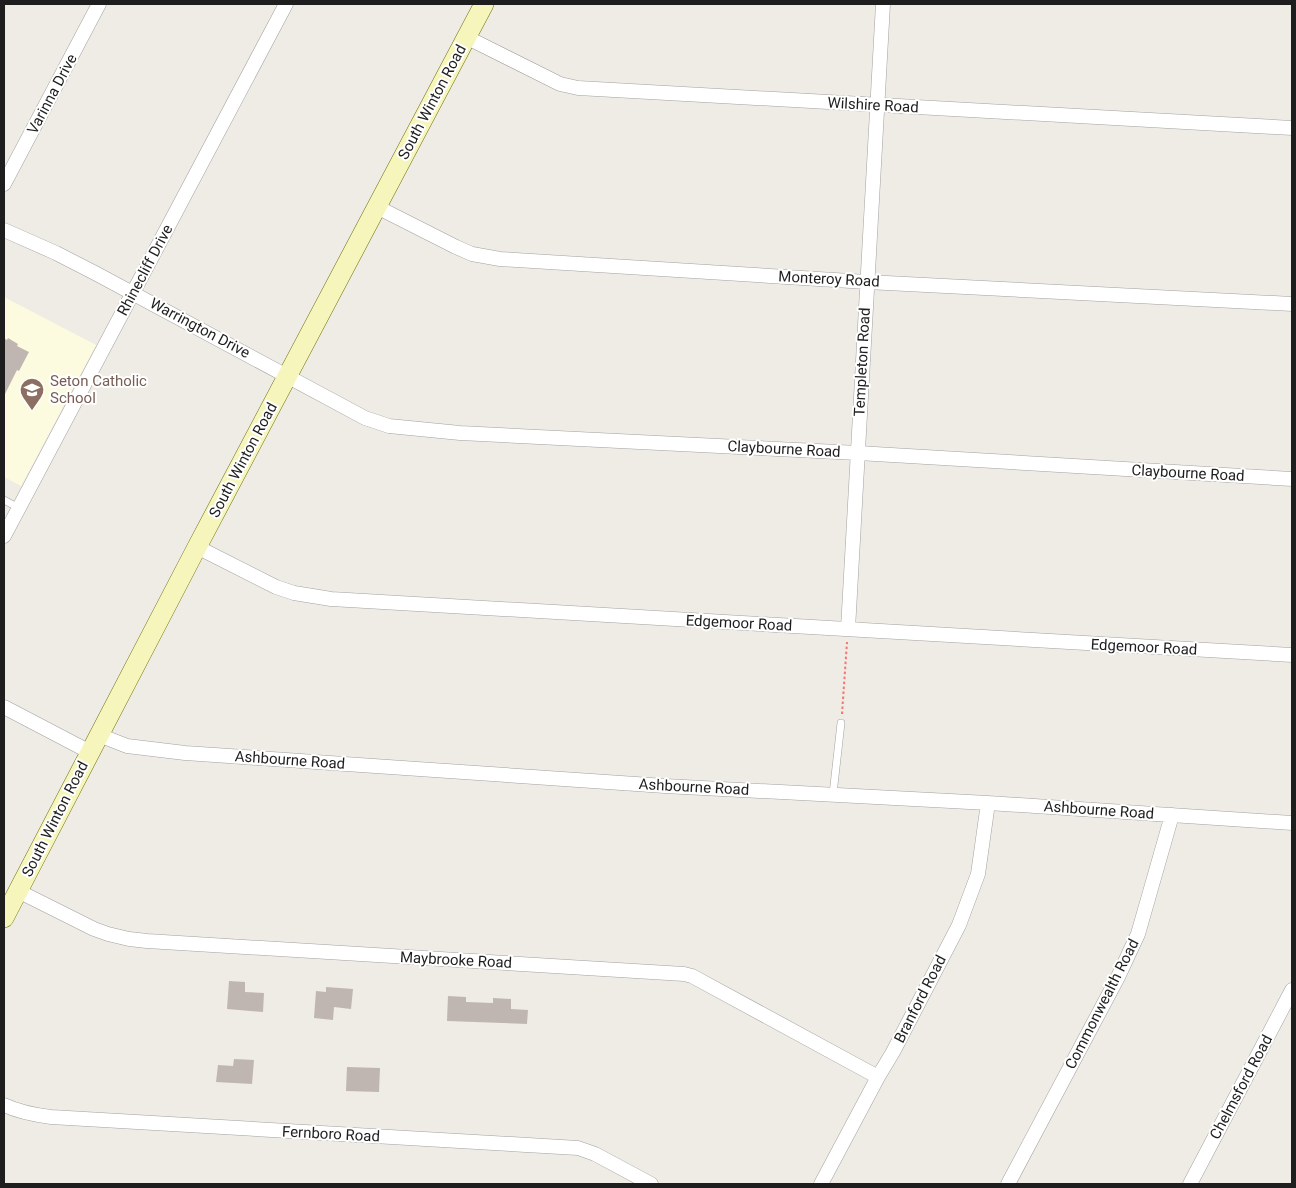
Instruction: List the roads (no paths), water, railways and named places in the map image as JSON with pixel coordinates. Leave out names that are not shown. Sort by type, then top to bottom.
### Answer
[{"type":"main road","name":"South Winton Road","points":[[4,918],[197,547],[484,4]]},
{"type":"street","name":"Varinna Drive","points":[[4,184],[100,4]]},
{"type":"street","name":"Rhinecliff Drive","points":[[4,536],[286,4]]},
{"type":"street","name":"Templeton Road","points":[[848,630],[883,4]]},
{"type":"street","name":"Wilshire Road","points":[[466,37],[560,84],[578,88],[1292,128]]},
{"type":"street","name":"Monteroy Road","points":[[377,207],[456,247],[483,256],[500,259],[867,282],[1292,304]]},
{"type":"street","name":"Warrington Drive","points":[[4,230],[56,253],[288,375]]},
{"type":"street","name":"Claybourne Road","points":[[288,375],[365,418],[389,426],[460,433],[858,453],[1292,479]]},
{"type":"street","name":"Edgemoor Road","points":[[197,547],[276,587],[294,593],[324,598],[1292,656]]},
{"type":"street","points":[[4,707],[90,752]]},
{"type":"street","name":"Ashbourne Road","points":[[99,735],[127,746],[185,753],[655,785],[988,803],[1292,823]]},
{"type":"street","name":"Branford Road","points":[[821,1184],[959,925],[978,874],[988,803]]},
{"type":"street","name":"Commonwealth Road","points":[[1008,1184],[1118,978],[1134,943],[1172,815]]},
{"type":"street","name":"Maybrooke Road","points":[[18,891],[94,929],[129,939],[684,974],[692,976],[878,1076]]},
{"type":"street","name":"Chelmsford Road","points":[[1191,1184],[1292,990]]},
{"type":"street","name":"Fernboro Road","points":[[4,1105],[32,1115],[51,1118],[578,1148],[595,1154],[651,1184]]},
{"type":"lane","points":[[4,500],[19,508]]},
{"type":"lane","points":[[833,794],[841,723]]},
{"type":"place","name":"Seton Catholic School","points":[[32,411]]}]
